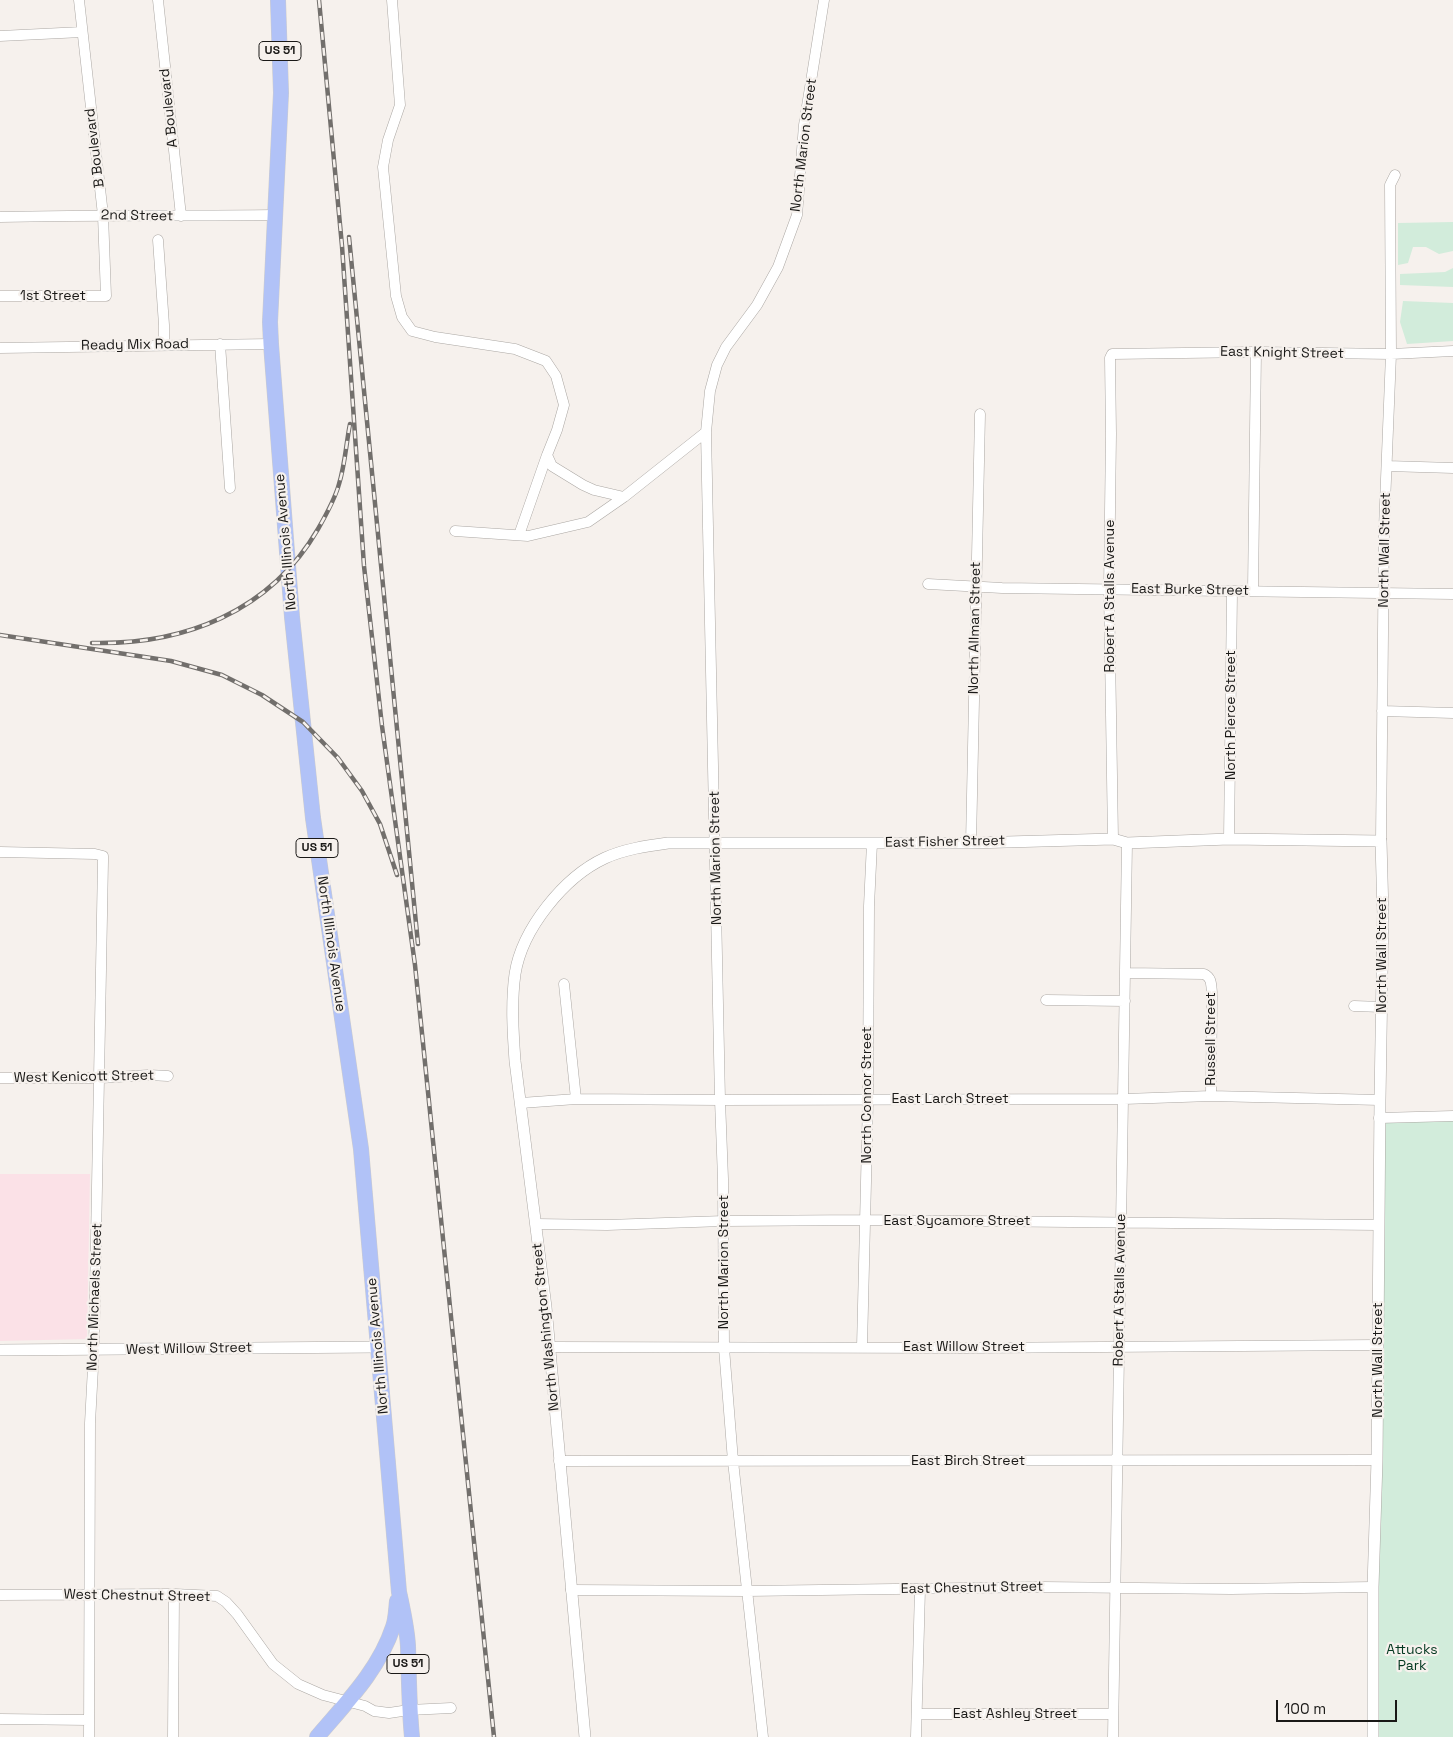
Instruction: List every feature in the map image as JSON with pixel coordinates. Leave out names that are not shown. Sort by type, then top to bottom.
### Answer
[{"type":"main road","name":"North Illinois Avenue","points":[[278,0],[281,94],[270,322],[292,617],[313,818],[361,1149],[399,1592],[408,1646],[412,1737]]},
{"type":"main road","name":"US 51","points":[[317,1737],[371,1671],[384,1648],[393,1626],[399,1592]]},
{"type":"street","name":"B Boulevard","points":[[78,0],[103,215],[106,296]]},
{"type":"street","name":"A Boulevard","points":[[158,0],[181,216]]},
{"type":"street","points":[[392,0],[400,105],[388,140],[383,167],[396,296],[402,317],[412,331],[435,337],[515,349],[546,361],[556,376],[564,405],[557,430],[519,535]]},
{"type":"street","name":"North Marion Street","points":[[763,1737],[733,1461],[724,1348],[724,1221],[706,432],[710,391],[716,365],[778,267],[797,215],[804,124],[824,0]]},
{"type":"street","points":[[0,36],[82,32]]},
{"type":"street","name":"North Wall Street","points":[[1373,1737],[1373,1586],[1377,1460],[1379,1118],[1383,914],[1381,841],[1382,711],[1386,466],[1391,354],[1390,185],[1394,175]]},
{"type":"street","name":"2nd Street","points":[[0,217],[274,215]]},
{"type":"street","points":[[158,240],[164,345]]},
{"type":"street","name":"1st Street","points":[[0,296],[106,296]]},
{"type":"street","points":[[220,344],[230,488]]},
{"type":"street","name":"Ready Mix Road","points":[[0,348],[271,344]]},
{"type":"street","name":"East Knight Street","points":[[1112,354],[1256,352],[1391,354],[1453,351]]},
{"type":"street","points":[[1253,590],[1256,352]]},
{"type":"street","name":"Robert A Stalls Avenue","points":[[1112,354],[1110,358],[1109,589],[1112,838]]},
{"type":"street","name":"North Allman Street","points":[[971,843],[980,414]]},
{"type":"street","points":[[455,531],[528,536],[588,522],[706,432]]},
{"type":"street","points":[[547,455],[552,466],[583,485],[594,490],[624,496]]},
{"type":"street","points":[[1386,466],[1453,468]]},
{"type":"street","name":"East Burke Street","points":[[928,584],[1232,592],[1253,590],[1453,594]]},
{"type":"street","name":"North Pierce Street","points":[[1230,838],[1232,592]]},
{"type":"street","points":[[1382,711],[1453,713]]},
{"type":"street","name":"East Fisher Street","points":[[537,922],[559,892],[582,872],[605,858],[635,847],[668,842],[971,843],[1112,838],[1127,843],[1230,838],[1381,841]]},
{"type":"street","name":"North Connor Street","points":[[862,1347],[868,1099],[868,918],[872,843]]},
{"type":"street","name":"Robert A Stalls Avenue","points":[[1113,1737],[1127,843]]},
{"type":"street","name":"North Michaels Street","points":[[0,852],[95,854],[103,856],[94,1350],[90,1423],[89,1737]]},
{"type":"street","name":"North Washington Street","points":[[537,922],[526,941],[515,974],[512,1022],[515,1062],[550,1348],[585,1737]]},
{"type":"street","name":"Russell Street","points":[[1126,973],[1204,974],[1209,976],[1212,993],[1211,1096]]},
{"type":"street","points":[[564,984],[576,1099]]},
{"type":"street","points":[[1046,1000],[1125,1000]]},
{"type":"street","points":[[1354,1006],[1382,1007]]},
{"type":"street","name":"West Kenicott Street","points":[[0,1078],[168,1076]]},
{"type":"street","name":"East Larch Street","points":[[521,1103],[576,1099],[1124,1099],[1211,1096],[1380,1100]]},
{"type":"street","points":[[1379,1118],[1453,1116]]},
{"type":"street","name":"East Sycamore Street","points":[[536,1224],[607,1225],[724,1221],[866,1220],[1378,1225]]},
{"type":"street","name":"East Willow Street","points":[[550,1348],[1378,1345]]},
{"type":"street","name":"West Willow Street","points":[[0,1350],[378,1347]]},
{"type":"street","name":"East Birch Street","points":[[560,1461],[1377,1460]]},
{"type":"street","name":"East Chestnut Street","points":[[571,1590],[747,1591],[1116,1587],[1231,1589],[1373,1586]]},
{"type":"street","points":[[916,1737],[920,1589]]},
{"type":"street","points":[[173,1737],[174,1594]]},
{"type":"street","name":"West Chestnut Street","points":[[0,1595],[202,1594],[217,1596],[226,1602],[237,1614],[273,1664],[298,1684],[323,1695],[348,1701],[374,1711],[389,1713],[451,1708]]},
{"type":"street","name":"East Ashley Street","points":[[917,1714],[1113,1714]]},
{"type":"street","points":[[0,1719],[90,1720]]},
{"type":"shaded area","points":[[0,1174],[90,1174],[87,1339],[0,1341]]},
{"type":"green space","points":[[1453,222],[1453,251],[1439,254],[1426,247],[1413,247],[1408,263],[1398,265],[1398,223]]},
{"type":"green space","points":[[1453,268],[1453,287],[1400,285],[1400,274],[1445,272]]},
{"type":"green space","points":[[1403,301],[1453,303],[1453,341],[1407,344],[1400,322]]},
{"type":"green space","name":"Attucks Park","points":[[1453,1116],[1453,1737],[1371,1737],[1379,1118]]},
{"type":"railway","points":[[319,0],[342,246],[364,566],[382,726],[415,965],[494,1737]]},
{"type":"railway","points":[[349,237],[418,944]]},
{"type":"railway","points":[[92,643],[126,642],[159,638],[191,630],[222,618],[250,602],[275,582],[298,558],[318,529],[330,507],[341,477],[350,424]]},
{"type":"railway","points":[[0,635],[171,661],[222,675],[262,695],[303,722],[338,758],[362,791],[380,824],[397,875]]}]
